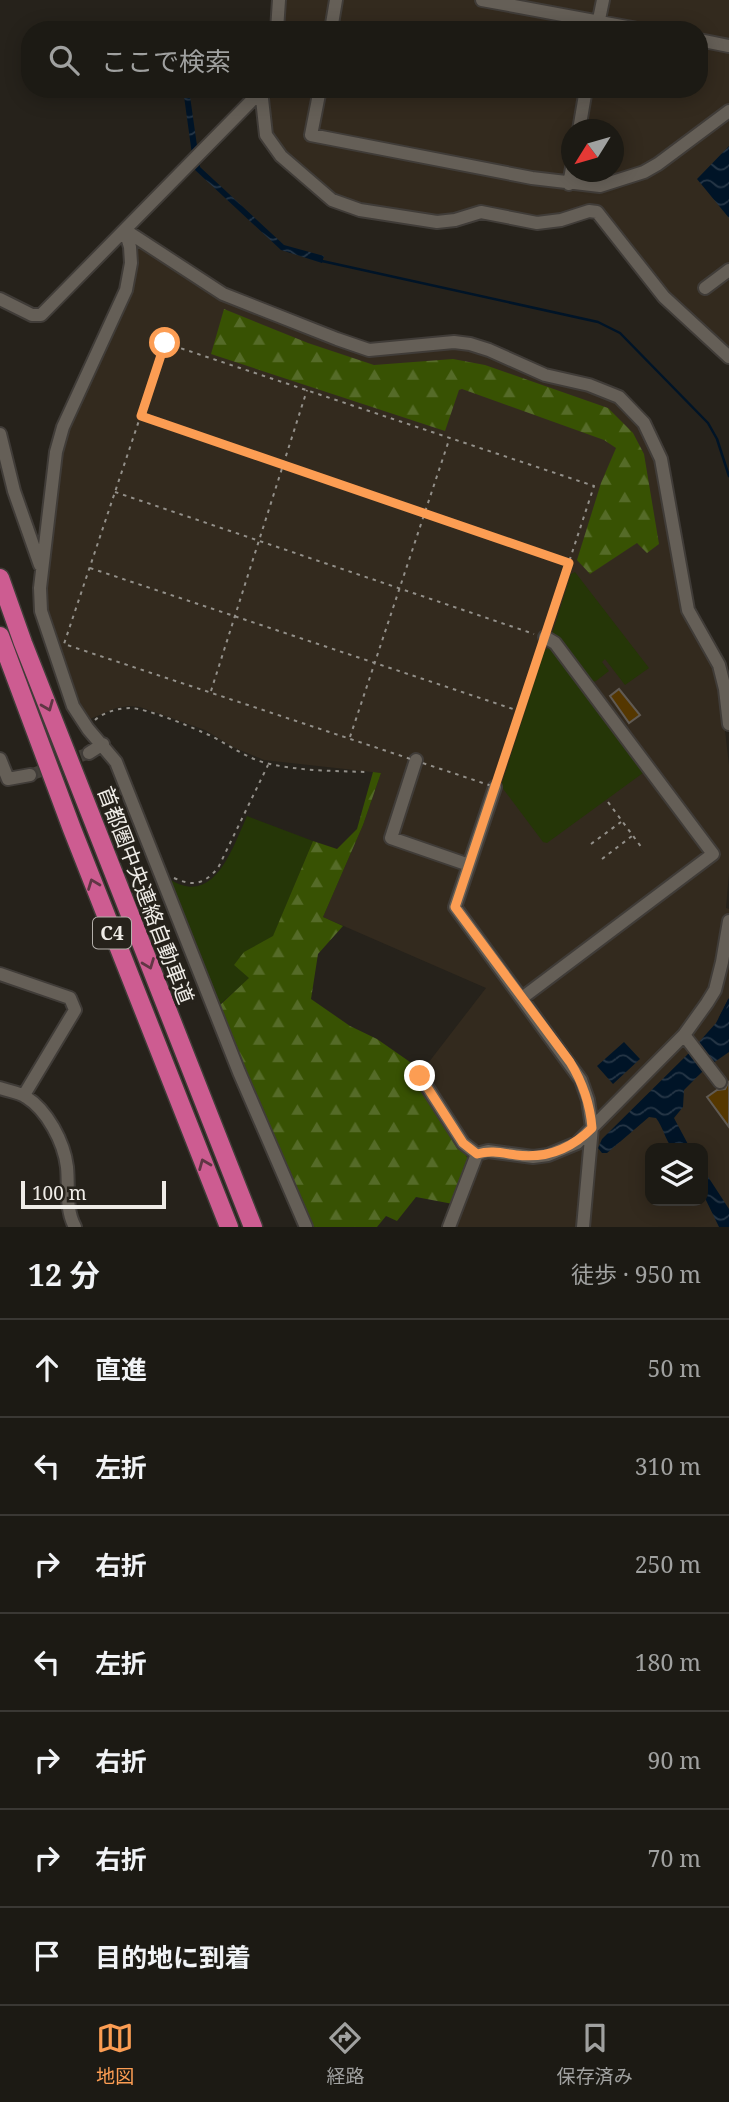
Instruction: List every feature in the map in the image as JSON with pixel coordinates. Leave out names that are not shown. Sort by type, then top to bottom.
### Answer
[{"type":"highway","name":"首都圏中央連絡自動車道","points":[[0,578],[23,643],[253,1227]]},
{"type":"highway","name":"C4","points":[[0,636],[72,829],[229,1227]]},
{"type":"street","points":[[278,21],[279,0]]},
{"type":"street","points":[[332,21],[336,0]]},
{"type":"street","points":[[482,0],[576,21]]},
{"type":"street","points":[[599,21],[603,0]]},
{"type":"street","points":[[708,42],[729,46]]},
{"type":"street","points":[[0,299],[32,315],[41,315],[254,98]]},
{"type":"street","points":[[262,98],[264,125],[271,144],[309,182],[341,204],[360,210],[437,222],[481,212],[537,223],[561,220],[589,211],[597,212],[664,297],[729,357]]},
{"type":"street","points":[[318,98],[311,135],[569,184],[600,186],[644,172],[729,111]]},
{"type":"street","points":[[581,119],[584,98]]},
{"type":"street","points":[[125,230],[131,263],[126,290],[63,427],[56,452],[41,569],[41,611],[73,706],[88,729],[116,762],[239,1072],[306,1227]]},
{"type":"street","points":[[125,230],[223,294],[358,347],[369,350],[454,342],[470,344],[545,375],[589,385],[619,397],[644,423],[661,459],[688,610],[719,665],[729,724]]},
{"type":"street","points":[[705,288],[729,271]]},
{"type":"street","points":[[0,434],[14,491],[41,569]]},
{"type":"street","points":[[522,998],[713,854],[555,643],[545,638]]},
{"type":"street","points":[[89,752],[103,744]]},
{"type":"street","points":[[0,759],[8,779],[30,775]]},
{"type":"street","points":[[416,760],[391,838],[469,865]]},
{"type":"street","points":[[495,787],[455,907],[581,1080],[588,1100],[592,1128],[583,1227]]},
{"type":"street","points":[[477,1154],[488,1151],[533,1157],[548,1155],[577,1143],[687,1039],[715,990],[729,921]]},
{"type":"street","points":[[0,974],[70,998],[75,1010],[24,1096]]},
{"type":"street","points":[[687,1039],[720,1082]]},
{"type":"street","points":[[420,1076],[463,1143],[477,1154]]},
{"type":"street","points":[[0,1088],[24,1096],[43,1110],[61,1144],[67,1164],[70,1217],[75,1227]]},
{"type":"street","points":[[449,1227],[477,1154]]},
{"type":"path","points":[[450,437],[349,738],[64,644],[165,343],[450,437],[594,486],[495,787]]},
{"type":"path","points":[[211,692],[307,390]]},
{"type":"path","points":[[141,416],[569,563]]},
{"type":"path","points":[[115,492],[545,638]]},
{"type":"path","points":[[90,568],[520,711]]},
{"type":"path","points":[[88,729],[100,716],[133,708],[204,732],[232,749],[268,764],[367,772]]},
{"type":"path","points":[[161,874],[188,884],[198,884],[209,879],[218,868],[268,764]]},
{"type":"path","points":[[608,802],[642,848]]},
{"type":"path","points":[[591,844],[622,821]]},
{"type":"path","points":[[602,859],[633,835]]},
{"type":"shaded area","points":[[284,0],[729,0],[729,351],[679,307],[604,211],[538,218],[437,218],[342,201],[305,172],[273,140],[267,109],[270,98],[708,98],[708,21],[282,21]]},
{"type":"shaded area","points":[[140,246],[211,292],[350,350],[467,348],[492,356],[526,373],[612,399],[640,425],[657,463],[682,610],[714,665],[720,687],[729,765],[729,873],[726,908],[729,909],[729,1227],[454,1227],[480,1162],[480,1145],[468,1142],[422,1071],[486,988],[323,917],[363,825],[381,773],[264,760],[233,747],[205,730],[140,707],[116,708],[88,720],[83,712],[46,603],[47,554],[63,440],[97,366],[134,249]]},
{"type":"green space","points":[[224,309],[308,343],[374,365],[453,359],[485,365],[608,408],[633,433],[644,454],[659,544],[647,553],[637,543],[590,574],[577,560],[601,483],[616,448],[604,440],[462,389],[459,390],[445,431],[211,354]]},
{"type":"green space","points":[[575,572],[649,668],[625,685],[605,659],[602,662],[609,671],[589,683],[552,634],[571,574]]},
{"type":"green space","points":[[553,649],[643,768],[643,773],[547,843],[543,842],[501,786],[545,650]]},
{"type":"green space","points":[[373,772],[381,773],[363,825],[323,917],[343,926],[318,954],[311,999],[420,1069],[416,1073],[470,1162],[453,1204],[416,1197],[397,1221],[386,1216],[377,1227],[312,1227],[219,1006],[249,978],[234,965],[244,952],[273,936],[313,841],[337,849],[357,829]]},
{"type":"green space","points":[[247,816],[313,841],[273,937],[234,965],[250,978],[219,1005],[219,1010],[168,882],[171,880],[186,886],[199,886],[211,880],[228,857]]},
{"type":"water","points":[[184,98],[190,98],[200,167],[284,245],[324,256],[322,263],[281,250],[194,169]]},
{"type":"water","points":[[729,146],[729,218],[697,179]]},
{"type":"water","points":[[729,998],[729,1052],[706,1068],[684,1090],[683,1107],[674,1118],[687,1143],[669,1143],[656,1118],[649,1117],[607,1153],[602,1153],[598,1148],[602,1139],[716,1023]]},
{"type":"water","points":[[624,1042],[640,1059],[613,1084],[597,1066]]},
{"type":"water","points":[[708,1177],[729,1209],[729,1227],[719,1227],[708,1204]]},
{"type":"building","points":[[619,689],[640,715],[629,723],[610,696]]},
{"type":"building","points":[[729,1081],[729,1127],[707,1097],[717,1090],[725,1089]]},
{"type":"waterway","points":[[322,261],[598,322],[620,333],[708,423],[717,439],[729,476]]},
{"type":"waterway","points":[[720,1018],[729,1000]]},
{"type":"tunnel","points":[[30,775],[89,753]]},
{"type":"route","points":[[165,343],[141,416],[569,563],[455,907],[570,1062],[581,1080],[588,1100],[592,1128],[577,1143],[548,1155],[533,1157],[488,1151],[477,1154],[463,1143],[420,1076]]}]
